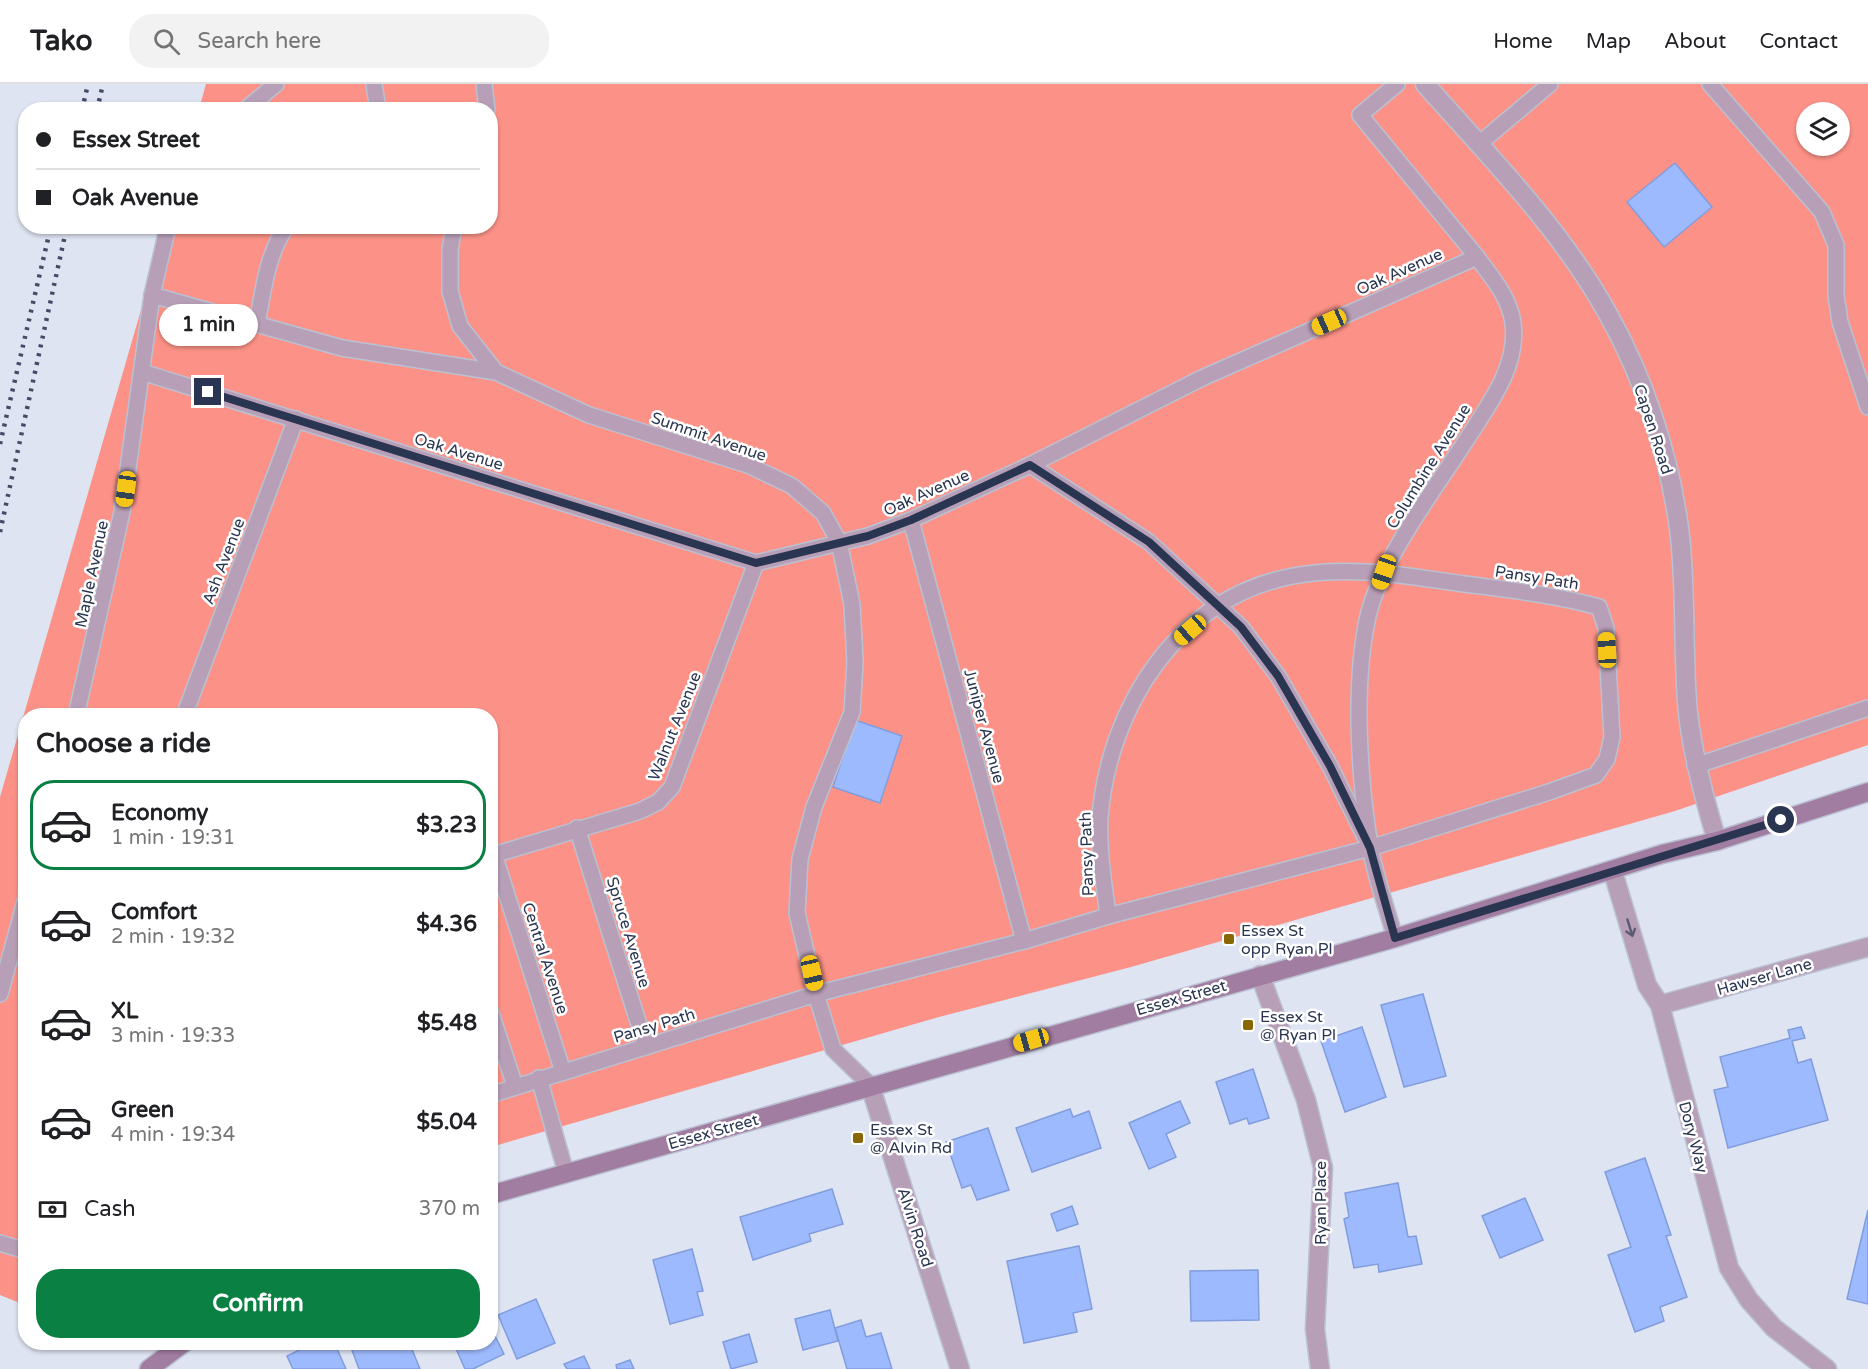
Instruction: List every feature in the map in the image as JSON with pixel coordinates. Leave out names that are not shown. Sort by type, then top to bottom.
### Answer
[{"type":"main road","name":"Essex Street","points":[[498,1193],[870,1085],[1395,938],[1613,872],[1662,854],[1717,841],[1868,792]]},
{"type":"main road","points":[[150,1369],[175,1350]]},
{"type":"street","name":"Capen Road","points":[[1425,84],[1479,144],[1563,245],[1608,314],[1641,387],[1669,471],[1683,569],[1684,661],[1695,766],[1717,841]]},
{"type":"street","name":"Dory Way","points":[[1613,872],[1647,985],[1660,1005],[1729,1268],[1749,1300],[1774,1328],[1827,1369]]},
{"type":"street","name":"Hawser Lane","points":[[1660,1005],[1868,947]]},
{"type":"street","name":"Ryan Place","points":[[1260,975],[1306,1100],[1323,1168],[1315,1329],[1320,1369]]},
{"type":"street","name":"Alvin Road","points":[[870,1085],[960,1369]]},
{"type":"lane","points":[[255,102],[276,84]]},
{"type":"lane","points":[[374,84],[377,102]]},
{"type":"lane","points":[[484,84],[486,102]]},
{"type":"lane","name":"Oak Avenue","points":[[142,372],[756,563],[868,536],[911,520],[1030,465],[1202,378],[1476,257],[1360,116],[1397,84]]},
{"type":"lane","points":[[1479,144],[1550,84]]},
{"type":"lane","points":[[1714,85],[1822,212],[1836,245],[1836,295],[1840,322],[1868,407]]},
{"type":"lane","name":"Maple Avenue","points":[[78,708],[123,512],[152,295],[166,234]]},
{"type":"lane","points":[[257,324],[265,279],[281,234]]},
{"type":"lane","name":"Summit Avenue","points":[[453,234],[450,250],[450,291],[460,326],[496,372],[589,415],[748,465],[792,486],[823,513],[839,542],[852,604],[855,662],[852,712],[814,807],[799,870],[797,913],[816,994],[833,1049],[870,1085]]},
{"type":"lane","name":"Columbine Avenue","points":[[1395,938],[1370,848],[1361,756],[1361,663],[1369,615],[1384,572],[1490,403],[1511,362],[1514,324],[1506,297],[1476,257]]},
{"type":"lane","points":[[152,295],[342,348],[496,372]]},
{"type":"lane","name":"Ash Avenue","points":[[187,708],[296,419]]},
{"type":"lane","name":"Columbine Avenue","points":[[1030,465],[1149,542],[1241,627],[1278,676],[1330,766],[1370,848]]},
{"type":"lane","name":"Juniper Avenue","points":[[911,520],[1024,941]]},
{"type":"lane","name":"Walnut Avenue","points":[[498,853],[640,811],[658,802],[672,787],[756,563]]},
{"type":"lane","name":"Pansy Path","points":[[498,1092],[816,994],[1370,848],[1596,775],[1607,759],[1612,737],[1606,628],[1599,607],[1568,598],[1384,572],[1293,576],[1256,585],[1217,606],[1162,653],[1131,702],[1110,758],[1100,818],[1108,916]]},
{"type":"lane","points":[[1695,766],[1868,708]]},
{"type":"lane","name":"Spruce Avenue","points":[[577,828],[646,1047]]},
{"type":"lane","name":"Central Avenue","points":[[498,873],[563,1072]]},
{"type":"lane","points":[[0,994],[18,928]]},
{"type":"lane","points":[[498,1034],[515,1086]]},
{"type":"lane","points":[[538,1078],[566,1173]]},
{"type":"lane","points":[[0,1243],[18,1249]]},
{"type":"shaded area","points":[[206,84],[1868,84],[1868,745],[1675,811],[1131,967],[939,1017],[498,1145],[498,708],[26,708],[163,234],[498,234],[498,102],[201,102]]},
{"type":"shaded area","points":[[18,735],[18,1302],[0,1295],[0,797]]},
{"type":"building","points":[[1675,163],[1712,207],[1664,247],[1627,202]]},
{"type":"building","points":[[855,720],[902,736],[880,803],[833,787]]},
{"type":"building","points":[[1423,994],[1446,1076],[1404,1087],[1381,1005]]},
{"type":"building","points":[[1362,1027],[1386,1097],[1345,1112],[1321,1041]]},
{"type":"building","points":[[1801,1027],[1805,1038],[1792,1041],[1798,1063],[1811,1059],[1828,1120],[1728,1148],[1714,1090],[1728,1087],[1720,1057],[1790,1038],[1788,1030]]},
{"type":"building","points":[[1253,1069],[1269,1118],[1249,1124],[1247,1118],[1230,1124],[1216,1082]]},
{"type":"building","points":[[1180,1101],[1190,1123],[1166,1134],[1176,1157],[1149,1169],[1129,1123]]},
{"type":"building","points":[[1070,1109],[1073,1117],[1089,1111],[1101,1148],[1032,1172],[1016,1128]]},
{"type":"building","points":[[988,1128],[1009,1190],[977,1200],[971,1185],[962,1188],[946,1142]]},
{"type":"building","points":[[1645,1158],[1671,1235],[1666,1236],[1687,1297],[1660,1307],[1664,1321],[1635,1332],[1608,1255],[1631,1247],[1605,1172]]},
{"type":"building","points":[[1398,1183],[1408,1237],[1416,1236],[1422,1264],[1379,1272],[1378,1264],[1354,1268],[1344,1219],[1349,1217],[1345,1193]]},
{"type":"building","points":[[832,1189],[843,1224],[809,1234],[811,1241],[753,1260],[740,1217]]},
{"type":"building","points":[[1525,1198],[1543,1240],[1500,1258],[1482,1216]]},
{"type":"building","points":[[1072,1206],[1078,1224],[1057,1231],[1051,1214]]},
{"type":"building","points":[[1868,1210],[1868,1304],[1847,1299]]},
{"type":"building","points":[[1079,1246],[1092,1309],[1073,1313],[1077,1332],[1024,1343],[1007,1261]]},
{"type":"building","points":[[692,1249],[703,1291],[697,1292],[703,1315],[670,1324],[653,1260]]},
{"type":"building","points":[[1258,1270],[1259,1320],[1191,1321],[1190,1271]]},
{"type":"building","points":[[536,1299],[555,1343],[517,1359],[498,1315]]},
{"type":"building","points":[[830,1310],[838,1341],[803,1350],[795,1319]]},
{"type":"building","points":[[861,1320],[866,1337],[881,1333],[892,1369],[847,1369],[835,1328]]},
{"type":"building","points":[[749,1334],[757,1362],[731,1369],[723,1342]]},
{"type":"building","points":[[498,1342],[504,1354],[473,1369],[465,1369],[457,1350],[498,1350]]},
{"type":"building","points":[[299,1350],[338,1350],[346,1369],[293,1369],[287,1356]]},
{"type":"building","points":[[352,1350],[412,1350],[420,1369],[359,1369]]},
{"type":"building","points":[[584,1356],[590,1369],[567,1369],[564,1364]]},
{"type":"building","points":[[630,1360],[634,1369],[617,1369],[616,1365]]},
{"type":"railway","points":[[84,102],[88,84]]},
{"type":"railway","points":[[99,102],[103,84]]},
{"type":"railway","points":[[0,444],[49,234]]},
{"type":"railway","points":[[0,532],[65,234]]},
{"type":"place","name":"Essex St opp Ryan Pl","points":[[1229,939]]},
{"type":"place","name":"Essex St @ Ryan Pl","points":[[1248,1025]]},
{"type":"place","name":"Essex St @ Alvin Rd","points":[[858,1138]]},
{"type":"route","points":[[208,392],[756,563],[868,536],[911,520],[1030,465],[1149,542],[1241,627],[1278,676],[1330,766],[1370,848],[1395,938],[1613,872],[1662,854],[1717,841],[1781,820]]}]
